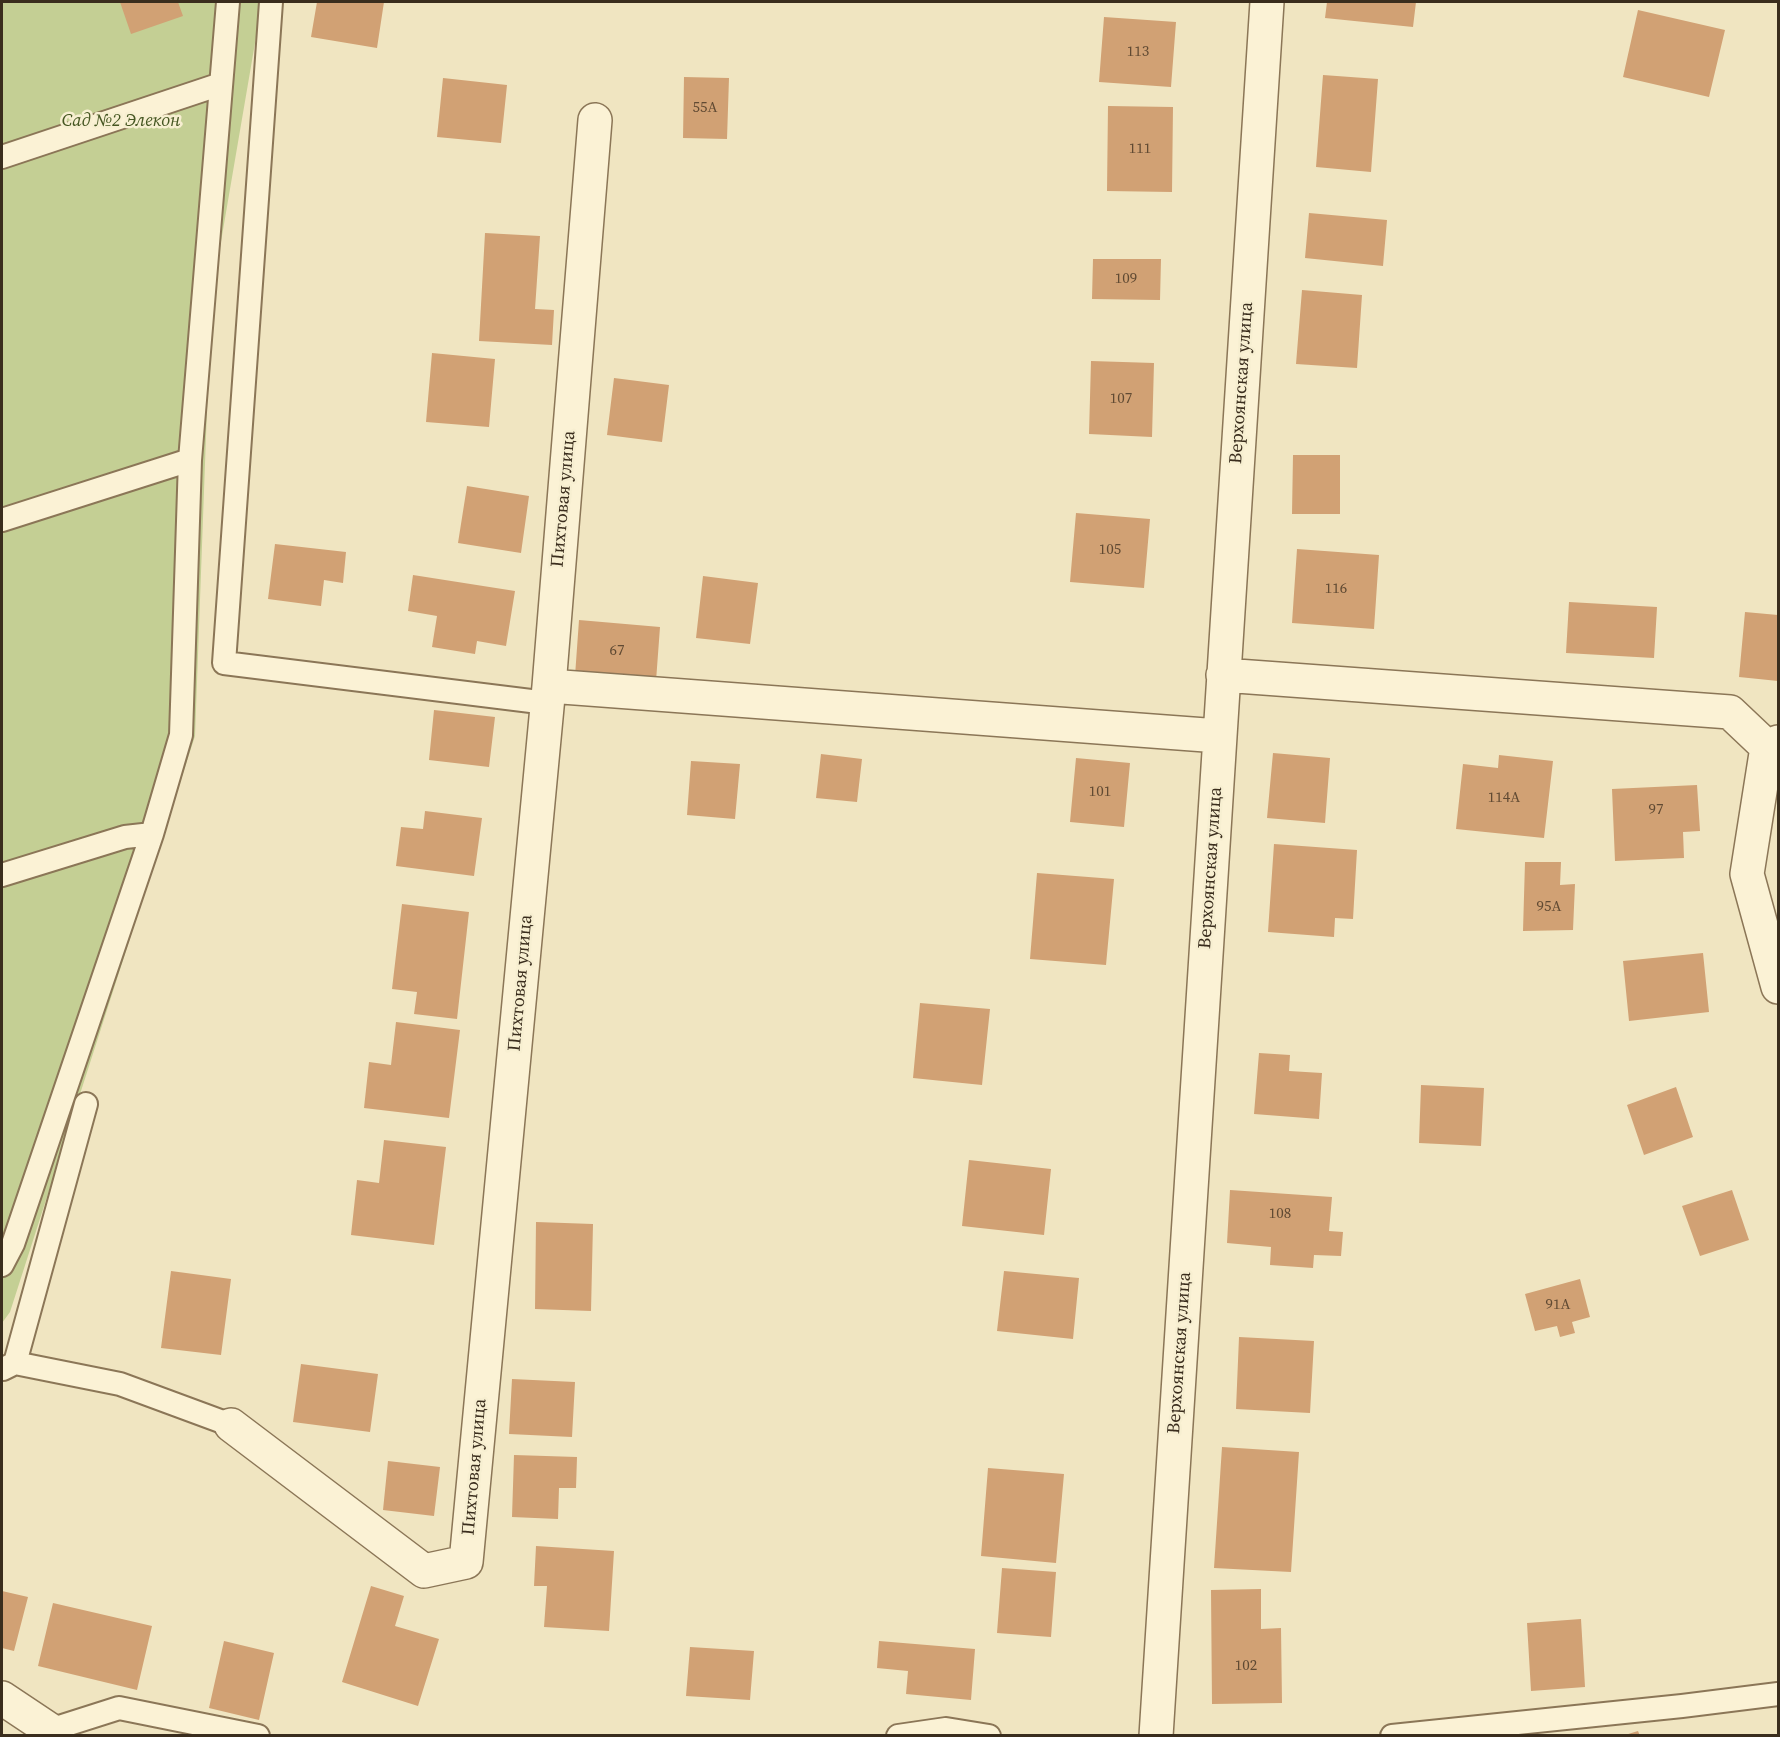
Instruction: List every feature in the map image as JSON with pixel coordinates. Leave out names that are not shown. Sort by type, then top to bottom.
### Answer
[{"type":"street","name":"Верхоянская улица","points":[[1156,1736],[1267,2]]},
{"type":"street","name":"Пихтовая улица","points":[[231,1425],[424,1571],[466,1562],[548,695],[595,120]]},
{"type":"street","points":[[1223,675],[1730,712],[1773,745],[1747,874],[1779,987]]},
{"type":"street","points":[[548,695],[1219,736]]},
{"type":"street","points":[[2,1698],[53,1733]]},
{"type":"lane","points":[[2,1264],[7,1244],[152,834],[181,735],[190,460],[228,2]]},
{"type":"lane","points":[[271,2],[224,663],[548,695]]},
{"type":"lane","points":[[2,157],[221,84]]},
{"type":"lane","points":[[2,520],[190,460]]},
{"type":"lane","points":[[2,875],[125,837],[152,834]]},
{"type":"lane","points":[[86,1104],[8,1366],[120,1384],[231,1425]]},
{"type":"lane","points":[[1392,1736],[1779,1694]]},
{"type":"lane","points":[[53,1733],[119,1708],[258,1736]]},
{"type":"lane","points":[[898,1736],[946,1729],[989,1736]]},
{"type":"green space","name":"Сад №2 Элекон","points":[[2,2],[262,2],[211,300],[195,736],[10,1312],[2,1323]]},
{"type":"building","points":[[120,2],[178,2],[183,16],[131,34]]},
{"type":"building","points":[[317,2],[384,2],[377,48],[311,37]]},
{"type":"building","points":[[1327,2],[1416,2],[1413,27],[1325,18]]},
{"type":"building","points":[[1638,10],[1725,30],[1709,97],[1623,77]]},
{"type":"building","points":[[1104,17],[1176,22],[1171,87],[1099,82]]},
{"type":"building","points":[[1323,75],[1378,79],[1371,172],[1316,167]]},
{"type":"building","points":[[684,77],[729,78],[727,139],[683,138]]},
{"type":"building","points":[[443,78],[507,85],[501,143],[437,137]]},
{"type":"building","points":[[1108,106],[1173,107],[1172,192],[1107,191]]},
{"type":"building","points":[[1309,213],[1387,220],[1383,266],[1305,258]]},
{"type":"building","points":[[485,233],[540,236],[535,309],[554,310],[552,345],[479,341]]},
{"type":"building","points":[[1093,259],[1161,259],[1160,300],[1092,299]]},
{"type":"building","points":[[1302,290],[1362,295],[1357,368],[1296,364]]},
{"type":"building","points":[[432,353],[495,359],[489,427],[426,422]]},
{"type":"building","points":[[1091,361],[1154,363],[1152,437],[1089,434]]},
{"type":"building","points":[[614,378],[669,385],[662,442],[607,435]]},
{"type":"building","points":[[1293,455],[1340,455],[1340,514],[1292,514]]},
{"type":"building","points":[[467,486],[529,496],[521,553],[458,543]]},
{"type":"building","points":[[1076,513],[1150,519],[1144,588],[1070,582]]},
{"type":"building","points":[[275,544],[346,552],[343,583],[324,580],[321,606],[268,599]]},
{"type":"building","points":[[1297,549],[1379,555],[1374,629],[1292,623]]},
{"type":"building","points":[[413,575],[515,591],[506,646],[477,641],[475,654],[432,647],[437,616],[408,611]]},
{"type":"building","points":[[703,576],[758,583],[750,644],[696,638]]},
{"type":"building","points":[[1569,602],[1657,607],[1654,658],[1566,653]]},
{"type":"building","points":[[1745,612],[1778,615],[1778,681],[1739,677]]},
{"type":"building","points":[[579,620],[660,627],[656,681],[575,676]]},
{"type":"building","points":[[434,710],[495,717],[489,767],[429,760]]},
{"type":"building","points":[[1273,753],[1330,758],[1325,823],[1267,818]]},
{"type":"building","points":[[821,754],[862,759],[857,802],[816,798]]},
{"type":"building","points":[[1499,755],[1553,761],[1544,838],[1456,829],[1463,764],[1498,768]]},
{"type":"building","points":[[1076,758],[1130,763],[1124,827],[1070,822]]},
{"type":"building","points":[[691,761],[740,764],[735,819],[687,815]]},
{"type":"building","points":[[1697,785],[1700,831],[1683,832],[1684,858],[1615,861],[1612,789]]},
{"type":"building","points":[[425,811],[482,818],[474,876],[396,866],[401,827],[423,829]]},
{"type":"building","points":[[1274,844],[1357,850],[1353,919],[1335,918],[1334,937],[1268,932]]},
{"type":"building","points":[[1525,862],[1561,862],[1560,885],[1575,884],[1573,930],[1523,931]]},
{"type":"building","points":[[1037,873],[1114,879],[1106,965],[1030,959]]},
{"type":"building","points":[[402,904],[469,912],[457,1019],[414,1014],[417,992],[392,989]]},
{"type":"building","points":[[1703,953],[1709,1012],[1629,1021],[1623,961]]},
{"type":"building","points":[[920,1003],[990,1009],[982,1085],[913,1078]]},
{"type":"building","points":[[396,1022],[460,1030],[449,1118],[364,1108],[369,1062],[391,1065]]},
{"type":"building","points":[[1259,1053],[1290,1055],[1289,1071],[1322,1073],[1319,1119],[1254,1114]]},
{"type":"building","points":[[1421,1085],[1484,1088],[1481,1146],[1419,1143]]},
{"type":"building","points":[[1676,1087],[1693,1137],[1644,1155],[1627,1105]]},
{"type":"building","points":[[384,1140],[446,1147],[434,1245],[351,1235],[357,1180],[379,1183]]},
{"type":"building","points":[[969,1160],[1051,1169],[1044,1235],[962,1226]]},
{"type":"building","points":[[1230,1190],[1332,1197],[1329,1231],[1343,1232],[1341,1256],[1314,1255],[1313,1268],[1270,1265],[1271,1247],[1227,1243]]},
{"type":"building","points":[[1732,1190],[1749,1240],[1700,1256],[1682,1206]]},
{"type":"building","points":[[536,1222],[593,1224],[591,1311],[535,1309]]},
{"type":"building","points":[[171,1271],[231,1279],[221,1355],[161,1348]]},
{"type":"building","points":[[1004,1271],[1079,1278],[1073,1339],[997,1331]]},
{"type":"building","points":[[1580,1279],[1590,1317],[1572,1322],[1575,1333],[1560,1337],[1557,1326],[1535,1331],[1525,1294]]},
{"type":"building","points":[[1239,1337],[1314,1341],[1310,1413],[1236,1409]]},
{"type":"building","points":[[301,1364],[378,1374],[370,1432],[293,1422]]},
{"type":"building","points":[[512,1379],[575,1382],[572,1437],[509,1434]]},
{"type":"building","points":[[1222,1447],[1299,1452],[1291,1572],[1214,1568]]},
{"type":"building","points":[[514,1455],[577,1457],[576,1488],[559,1488],[558,1519],[512,1517]]},
{"type":"building","points":[[388,1461],[440,1467],[434,1516],[383,1510]]},
{"type":"building","points":[[988,1468],[1064,1474],[1056,1563],[981,1556]]},
{"type":"building","points":[[536,1546],[614,1551],[609,1631],[544,1627],[547,1586],[534,1586]]},
{"type":"building","points":[[1002,1568],[1056,1572],[1051,1637],[997,1633]]},
{"type":"building","points":[[371,1586],[404,1596],[395,1626],[439,1639],[418,1706],[342,1682]]},
{"type":"building","points":[[1261,1589],[1261,1629],[1281,1628],[1282,1703],[1212,1704],[1211,1590]]},
{"type":"building","points":[[2,1591],[28,1597],[14,1651],[2,1648]]},
{"type":"building","points":[[53,1603],[152,1626],[137,1690],[38,1666]]},
{"type":"building","points":[[1581,1619],[1585,1687],[1531,1691],[1527,1623]]},
{"type":"building","points":[[224,1641],[274,1653],[259,1720],[209,1708]]},
{"type":"building","points":[[879,1641],[975,1649],[971,1700],[906,1694],[908,1671],[877,1668]]},
{"type":"building","points":[[690,1647],[754,1651],[750,1700],[686,1696]]},
{"type":"building","points":[[1638,1731],[1640,1736],[1625,1736],[1625,1735]]}]
